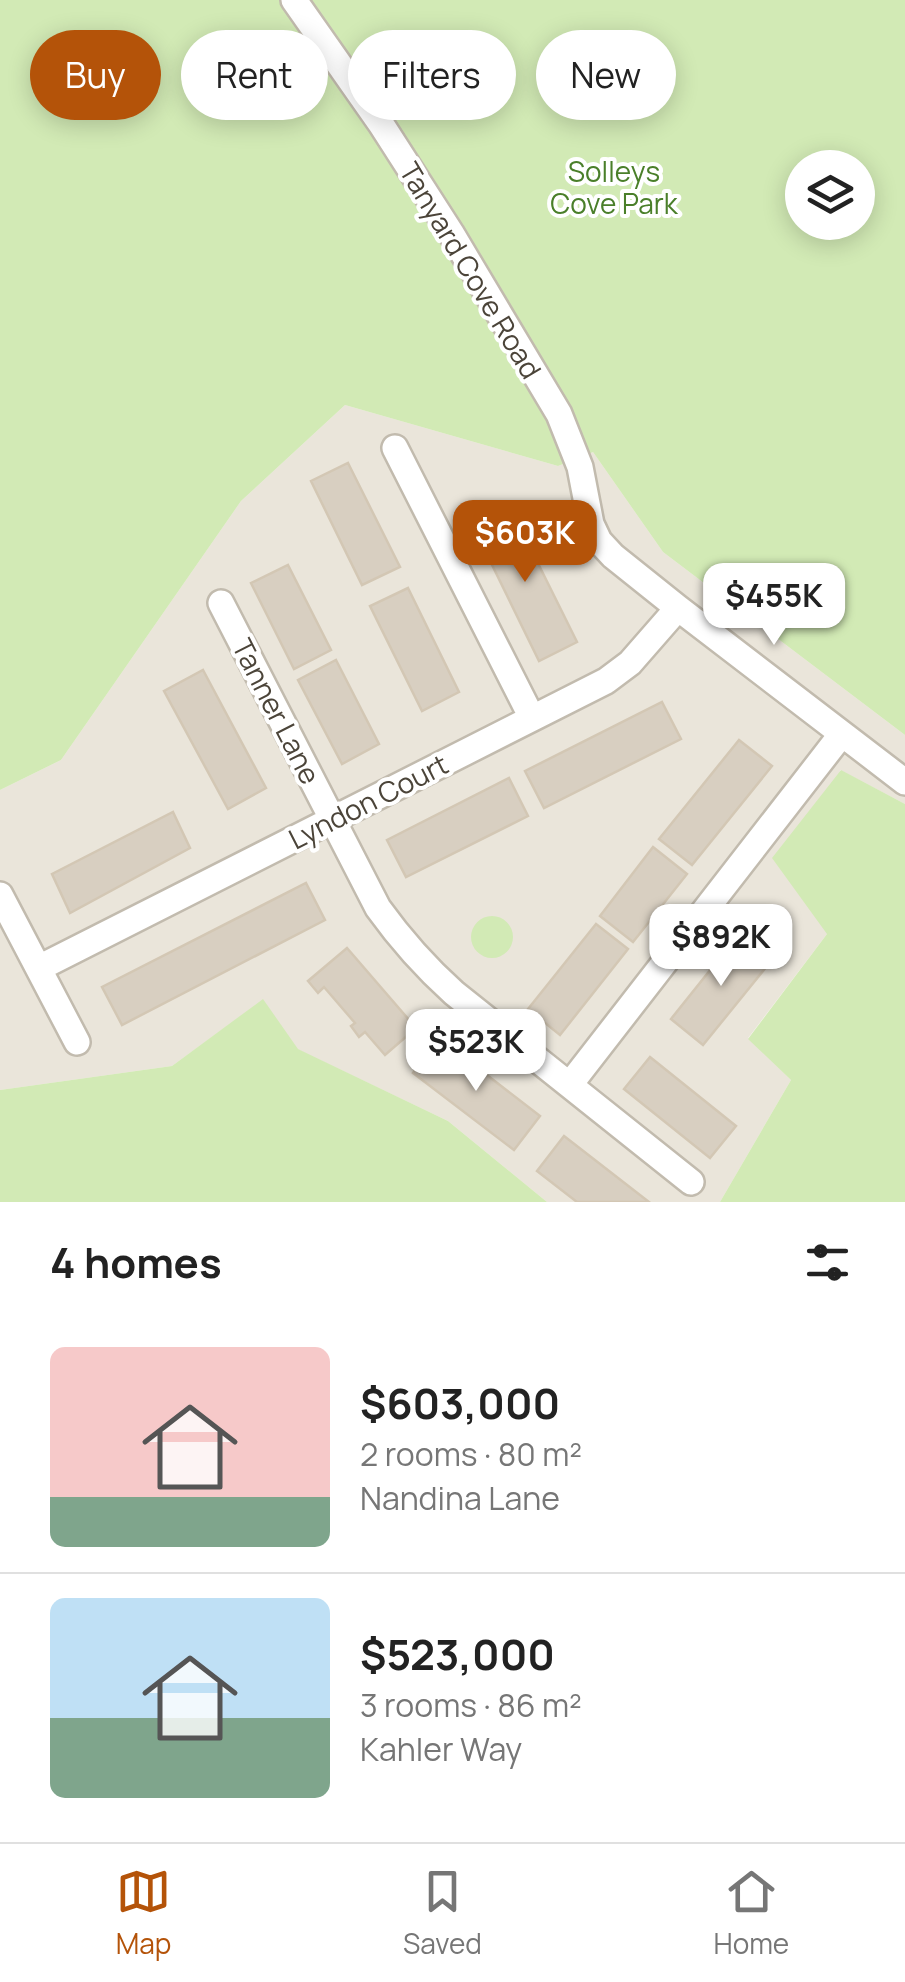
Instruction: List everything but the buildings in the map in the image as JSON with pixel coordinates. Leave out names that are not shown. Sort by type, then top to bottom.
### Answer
[{"type":"street","name":"Tanyard Cove Road","points":[[294,0],[451,233],[558,414],[580,468],[591,524],[599,541],[678,608]]},
{"type":"street","points":[[395,448],[532,718]]},
{"type":"street","name":"Tanner Lane","points":[[222,602],[378,908],[426,969],[691,1182]]},
{"type":"street","points":[[678,608],[905,782]]},
{"type":"street","name":"Lyndon Court","points":[[40,968],[606,681],[630,663],[678,608]]},
{"type":"street","points":[[572,1083],[841,735]]},
{"type":"street","points":[[0,894],[77,1042]]},
{"type":"shaded area","points":[[345,405],[558,466],[593,452],[663,552],[905,735],[905,804],[840,770],[827,934],[748,1038],[791,1080],[720,1202],[547,1202],[448,1121],[297,1049],[263,1000],[172,1066],[0,1090],[0,790],[61,760],[241,501]]},
{"type":"green space","name":"Solleys Cove Park","points":[[0,0],[905,0],[905,735],[663,552],[593,452],[558,466],[345,405],[241,501],[61,760],[0,790]]},
{"type":"green space","points":[[841,770],[905,804],[905,1202],[720,1202],[791,1080],[748,1039],[827,934],[772,858]]},
{"type":"green space","points":[[492,916],[507,922],[513,937],[507,952],[492,958],[477,952],[471,937],[477,922]]},
{"type":"green space","points":[[263,999],[298,1049],[448,1121],[547,1202],[0,1202],[0,1090],[172,1066]]}]
